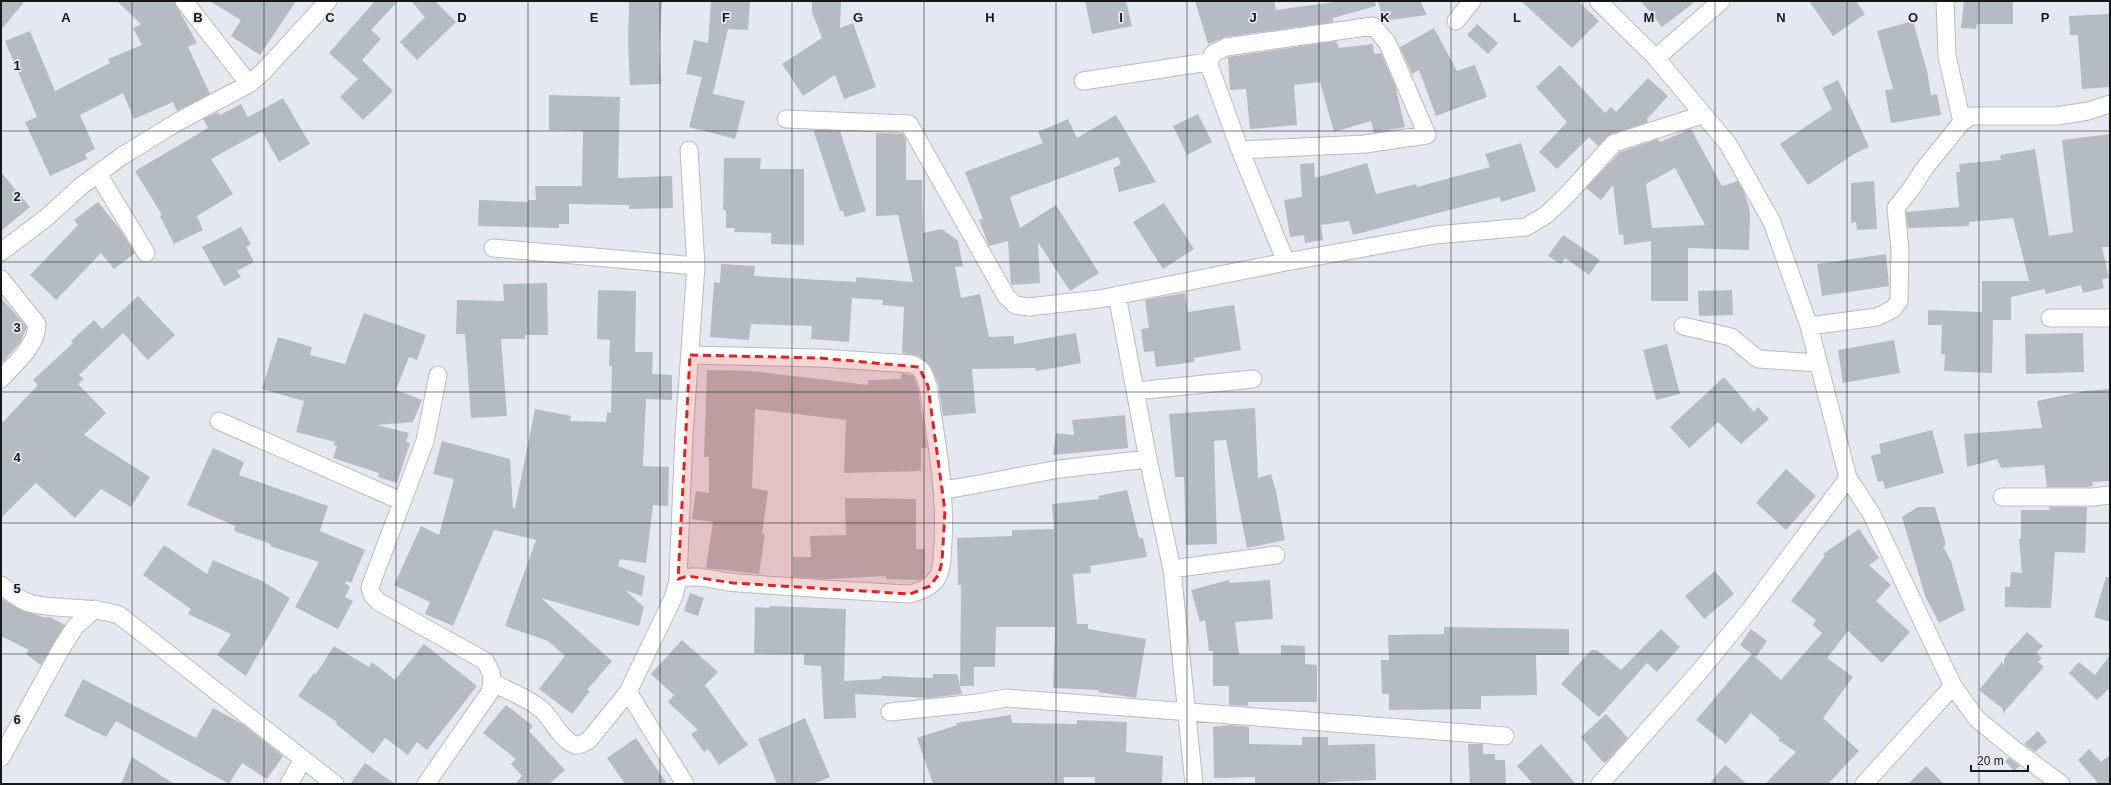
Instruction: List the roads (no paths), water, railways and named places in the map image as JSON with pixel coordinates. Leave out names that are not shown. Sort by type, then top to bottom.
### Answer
[{"type":"street","points":[[184,1],[249,84]]},
{"type":"street","points":[[1,252],[46,218],[98,174],[122,156],[179,120],[249,84],[263,72],[328,1]]},
{"type":"street","points":[[1456,21],[1472,1]]},
{"type":"street","points":[[1598,1],[1656,58],[1702,115],[1728,144],[1772,222],[1809,326],[1848,478],[1871,513],[1953,686],[1977,719],[2015,750],[2061,784]]},
{"type":"street","points":[[1656,58],[1721,1]]},
{"type":"street","points":[[1945,1],[1947,56],[1962,122]]},
{"type":"street","points":[[1083,81],[1208,62],[1214,53],[1226,48],[1374,26],[1387,42],[1427,135],[1365,144],[1240,150]]},
{"type":"street","points":[[1208,62],[1240,150],[1286,262]]},
{"type":"street","points":[[1809,326],[1877,316],[1893,309],[1899,301],[1900,250],[1896,208],[1911,189],[1924,168],[1957,131],[1962,122],[1970,116],[2057,116],[2088,111],[2110,104]]},
{"type":"street","points":[[786,119],[909,124],[1006,296],[1015,305],[1029,307],[1117,295],[1435,235],[1526,226],[1546,215],[1566,196],[1614,143],[1702,115]]},
{"type":"street","points":[[491,687],[509,691],[542,710],[566,738],[574,744],[578,745],[589,740],[628,692],[674,596],[678,579],[684,443],[696,266],[689,150]]},
{"type":"street","points":[[98,174],[146,253]]},
{"type":"street","points":[[493,248],[696,266]]},
{"type":"street","points":[[1,279],[37,324],[37,332],[33,342],[1,379]]},
{"type":"street","points":[[1117,295],[1148,459],[1172,569],[1194,784]]},
{"type":"street","points":[[2050,318],[2110,318]]},
{"type":"street","points":[[1683,326],[1732,337],[1758,360],[1818,363]]},
{"type":"street","points":[[678,579],[688,576],[700,576],[733,583],[910,594],[930,586],[939,574],[942,562],[945,511],[928,386],[924,373],[919,367],[911,364],[820,358],[690,355]]},
{"type":"street","points":[[426,784],[491,687],[492,673],[485,661],[379,602],[372,595],[370,587],[401,501],[425,441],[438,375]]},
{"type":"street","points":[[1136,391],[1253,379]]},
{"type":"street","points":[[219,421],[401,501]]},
{"type":"street","points":[[943,489],[957,488],[1059,469],[1148,459]]},
{"type":"street","points":[[1600,784],[1700,671],[1749,611],[1848,478]]},
{"type":"street","points":[[2002,497],[2093,497],[2110,495]]},
{"type":"street","points":[[1172,569],[1276,555]]},
{"type":"street","points":[[1,586],[32,604],[64,608],[95,609],[119,615],[335,784]]},
{"type":"street","points":[[1,758],[68,638],[75,627],[95,609]]},
{"type":"street","points":[[1864,784],[1953,686]]},
{"type":"street","points":[[628,692],[685,784]]},
{"type":"street","points":[[890,712],[977,703],[1006,698],[1187,711],[1367,727],[1505,736]]},
{"type":"street","points":[[289,784],[303,759]]}]
